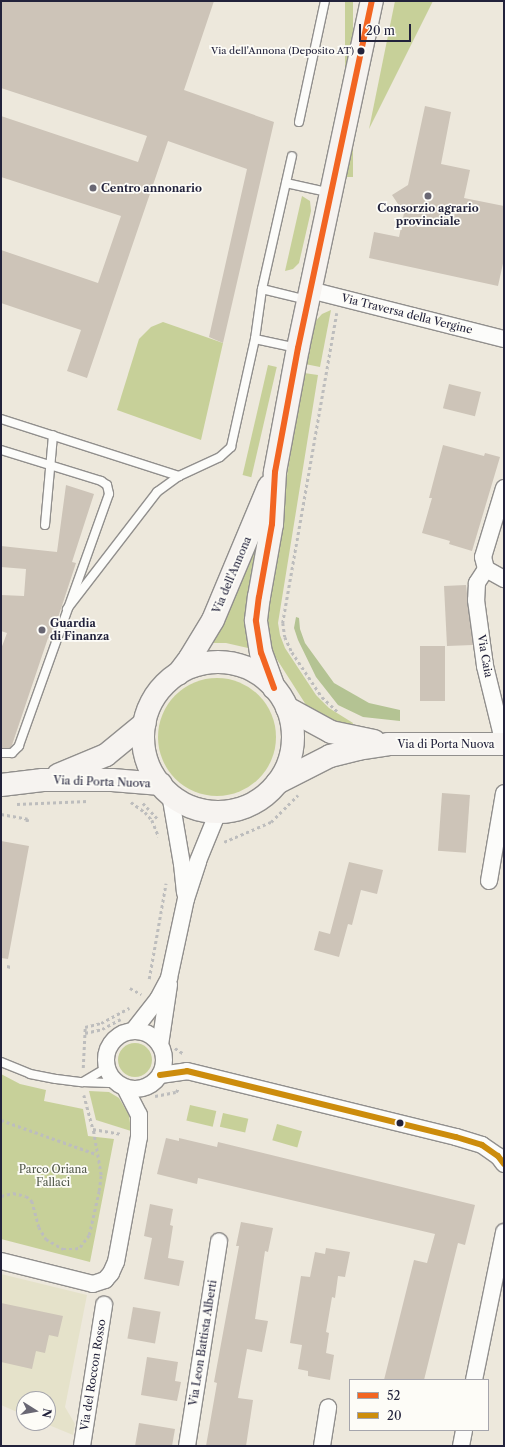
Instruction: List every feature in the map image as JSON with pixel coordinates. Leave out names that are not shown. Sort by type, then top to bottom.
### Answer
[{"type":"street","name":"Via dell'Annona","points":[[274,688],[253,671],[229,663],[213,662],[197,665],[178,674],[170,680],[156,695],[149,708],[145,723],[144,740],[146,756],[150,767],[165,789],[196,808],[218,812],[248,805],[264,796],[277,783],[286,768],[292,747],[292,724],[287,708],[274,688],[261,653],[256,620],[272,524],[275,472],[298,348],[372,1]]},
{"type":"street","name":"Via Traversa della Vergine","points":[[309,295],[340,297],[504,339]]},
{"type":"street","name":"Via dell'Annona","points":[[178,674],[190,658],[212,620],[275,472]]},
{"type":"street","points":[[504,488],[483,557],[486,569],[504,579]]},
{"type":"street","name":"Via Caia","points":[[486,569],[477,583],[476,600],[486,666],[504,744]]},
{"type":"street","name":"Via di Porta Nuova","points":[[287,708],[331,732],[388,744]]},
{"type":"street","name":"Via di Porta Nuova","points":[[43,780],[106,755],[145,723]]},
{"type":"street","name":"Via di Porta Nuova","points":[[277,783],[340,753],[388,744],[504,744]]},
{"type":"street","name":"Via di Porta Nuova","points":[[1,785],[43,780],[112,780],[165,789]]},
{"type":"street","points":[[165,789],[182,864],[186,899]]},
{"type":"street","points":[[489,881],[504,793]]},
{"type":"street","points":[[160,1075],[166,1049],[169,978],[186,899],[198,860],[218,812]]},
{"type":"street","points":[[133,1031],[156,1003],[169,978]]},
{"type":"street","points":[[138,1115],[121,1085],[110,1076],[106,1068],[106,1056],[112,1042],[123,1033],[133,1031],[148,1034],[186,1063],[473,1142],[490,1150],[504,1164]]},
{"type":"street","points":[[121,1085],[136,1089],[146,1087],[160,1075],[186,1063]]},
{"type":"street","points":[[1,1262],[93,1284],[101,1282],[108,1277],[116,1262],[139,1137],[138,1115],[146,1087]]},
{"type":"street","points":[[474,1379],[504,1232]]},
{"type":"street","name":"Via Leon Battista Alberti","points":[[187,1446],[218,1241]]},
{"type":"street","name":"Via del Roccon Rosso","points":[[82,1446],[104,1305]]},
{"type":"street","points":[[322,1446],[328,1408]]},
{"type":"street","points":[[460,1446],[464,1431]]},
{"type":"lane","points":[[299,122],[325,1]]},
{"type":"lane","points":[[68,609],[153,497],[179,476],[220,457],[231,447],[255,339],[262,289],[292,156]]},
{"type":"lane","points":[[286,183],[332,193]]},
{"type":"lane","points":[[262,289],[309,295]]},
{"type":"lane","points":[[255,339],[298,348]]},
{"type":"lane","points":[[1,419],[179,476]]},
{"type":"lane","points":[[45,525],[53,435]]},
{"type":"lane","points":[[1,450],[101,481],[105,483],[108,489],[106,503],[19,746],[12,753],[1,753]]},
{"type":"lane","points":[[1,1062],[41,1076],[82,1082],[121,1085]]},
{"type":"lane","points":[[82,1082],[106,1068]]},
{"type":"path","points":[[340,297],[324,375],[283,623],[285,637],[292,652],[322,697],[340,714]]},
{"type":"path","points":[[221,844],[271,822],[299,794]]},
{"type":"path","points":[[125,800],[139,806],[152,820],[161,842]]},
{"type":"path","points":[[12,804],[93,801]]},
{"type":"path","points":[[140,801],[151,810],[159,822]]},
{"type":"path","points":[[1,814],[28,819],[27,823]]},
{"type":"path","points":[[147,982],[167,878]]},
{"type":"path","points":[[7,966],[12,967]]},
{"type":"path","points":[[130,988],[142,995]]},
{"type":"path","points":[[140,998],[144,991]]},
{"type":"path","points":[[1,1196],[13,1193],[26,1196],[32,1201],[39,1227],[46,1239],[63,1249],[75,1249],[80,1247],[89,1235],[97,1205],[100,1175],[93,1130],[82,1082],[85,1027],[101,1023],[134,1005]]},
{"type":"path","points":[[85,1033],[102,1029],[127,1015]]},
{"type":"path","points":[[166,1049],[179,1052],[186,1063]]},
{"type":"path","points":[[1,1120],[96,1154]]},
{"type":"path","points":[[93,1130],[139,1137]]},
{"type":"shaded area","points":[[1,1274],[87,1295],[65,1407],[75,1424],[73,1435],[56,1428],[56,1391],[16,1391],[16,1412],[1,1405]]},
{"type":"green space","points":[[345,1],[353,1],[353,177],[345,177]]},
{"type":"green space","points":[[395,1],[433,1],[369,129]]},
{"type":"green space","points":[[302,196],[310,201],[311,211],[299,263],[293,269],[285,271]]},
{"type":"green space","points":[[331,310],[320,367],[305,364],[313,324],[322,314]]},
{"type":"green space","points":[[163,322],[223,343],[201,440],[117,410],[139,339],[151,327]]},
{"type":"green space","points":[[268,365],[277,367],[251,477],[243,475]]},
{"type":"green space","points":[[304,373],[318,375],[278,623],[280,635],[285,648],[316,695],[329,708],[353,723],[352,727],[338,725],[308,708],[269,647],[265,608]]},
{"type":"green space","points":[[261,519],[252,644],[248,648],[226,643],[211,643]]},
{"type":"green space","points":[[296,617],[299,618],[300,629],[305,643],[334,683],[369,703],[400,710],[400,721],[363,717],[338,705],[316,677],[298,640],[294,628]]},
{"type":"green space","points":[[217,678],[229,679],[240,683],[259,695],[271,714],[275,725],[275,749],[271,760],[259,779],[240,791],[229,795],[217,796],[205,795],[194,791],[175,779],[163,760],[159,749],[158,737],[159,725],[163,714],[175,695],[194,683],[205,679]]},
{"type":"green space","points":[[132,1043],[138,1043],[142,1044],[149,1050],[152,1060],[151,1067],[145,1074],[138,1077],[132,1077],[128,1076],[121,1070],[118,1063],[118,1057],[119,1053],[125,1046]]},
{"type":"green space","name":"Parco Oriana Fallaci","points":[[1,1074],[20,1084],[46,1090],[44,1101],[83,1109],[88,1136],[114,1139],[90,1262],[1,1239]]},
{"type":"green space","points":[[89,1091],[109,1092],[119,1098],[129,1115],[131,1131],[96,1120]]},
{"type":"green space","points":[[190,1105],[216,1111],[213,1127],[186,1121]]},
{"type":"green space","points":[[223,1113],[248,1119],[245,1132],[220,1127]]},
{"type":"green space","points":[[277,1124],[302,1131],[297,1148],[272,1140]]},
{"type":"building","name":"Centro annonario","points":[[1,1],[214,1],[184,90],[274,122],[223,343],[209,337],[247,169],[168,141],[87,378],[67,371],[81,330],[1,303],[1,250],[98,283],[121,216],[1,177],[1,116],[138,162],[147,136],[1,88]]},
{"type":"building","name":"Consorzio agrario provinciale","points":[[425,106],[451,112],[441,164],[470,170],[464,198],[504,206],[504,259],[498,286],[369,258],[374,232],[399,237],[404,213],[392,195],[408,185]]},
{"type":"building","points":[[449,384],[481,392],[475,416],[443,408]]},
{"type":"building","points":[[443,445],[484,456],[485,453],[500,457],[472,551],[449,544],[450,541],[422,533],[432,498],[429,498]]},
{"type":"building","points":[[66,485],[94,494],[72,562],[76,563],[51,639],[48,638],[12,745],[10,748],[1,748],[1,649],[7,633],[1,631],[1,595],[24,596],[26,569],[1,567],[1,546],[57,552]]},
{"type":"building","points":[[466,585],[473,645],[447,646],[444,586]]},
{"type":"building","points":[[420,646],[445,646],[445,701],[420,701]]},
{"type":"building","points":[[442,793],[470,795],[466,853],[438,851]]},
{"type":"building","points":[[1,841],[29,846],[8,959],[1,958]]},
{"type":"building","points":[[349,862],[383,870],[377,894],[361,890],[352,925],[348,924],[339,957],[314,950],[319,931],[330,934]]},
{"type":"building","points":[[166,1138],[179,1141],[179,1138],[217,1147],[218,1142],[475,1205],[465,1245],[458,1243],[424,1379],[384,1379],[414,1260],[427,1263],[435,1234],[198,1178],[197,1184],[157,1174]]},
{"type":"building","points":[[150,1204],[173,1209],[170,1225],[173,1226],[168,1258],[184,1261],[179,1286],[144,1279],[152,1238],[144,1236]]},
{"type":"building","points":[[241,1222],[273,1228],[268,1252],[265,1251],[255,1319],[268,1321],[262,1352],[247,1349],[238,1398],[253,1400],[246,1446],[206,1446],[217,1383],[214,1382],[239,1246],[236,1246]]},
{"type":"building","points":[[326,1248],[350,1252],[345,1277],[338,1276],[335,1298],[332,1297],[326,1332],[329,1333],[326,1353],[334,1355],[330,1380],[308,1376],[308,1371],[298,1369],[302,1345],[290,1343],[301,1276],[310,1277],[315,1252],[325,1254]]},
{"type":"building","points":[[1,1303],[63,1316],[58,1337],[49,1335],[45,1353],[36,1351],[32,1369],[1,1362]]},
{"type":"building","points":[[133,1307],[161,1312],[155,1343],[127,1339]]},
{"type":"building","points":[[147,1357],[178,1362],[175,1381],[181,1382],[177,1401],[141,1395]]},
{"type":"building","points":[[139,1423],[175,1429],[172,1446],[135,1446]]},
{"type":"transit line","name":"52","points":[[274,688],[261,653],[256,620],[272,524],[275,472],[298,348],[372,1]]},
{"type":"transit line","name":"20","points":[[160,1075],[187,1071],[456,1137],[482,1145],[498,1156],[504,1164]]},
{"type":"place","name":"Via dell'Annona (Deposito AT)","points":[[361,51]]},
{"type":"place","name":"Centro annonario","points":[[93,188]]},
{"type":"place","name":"Consorzio agrario provinciale","points":[[428,196]]},
{"type":"place","name":"Guardia di Finanza","points":[[42,630]]}]
